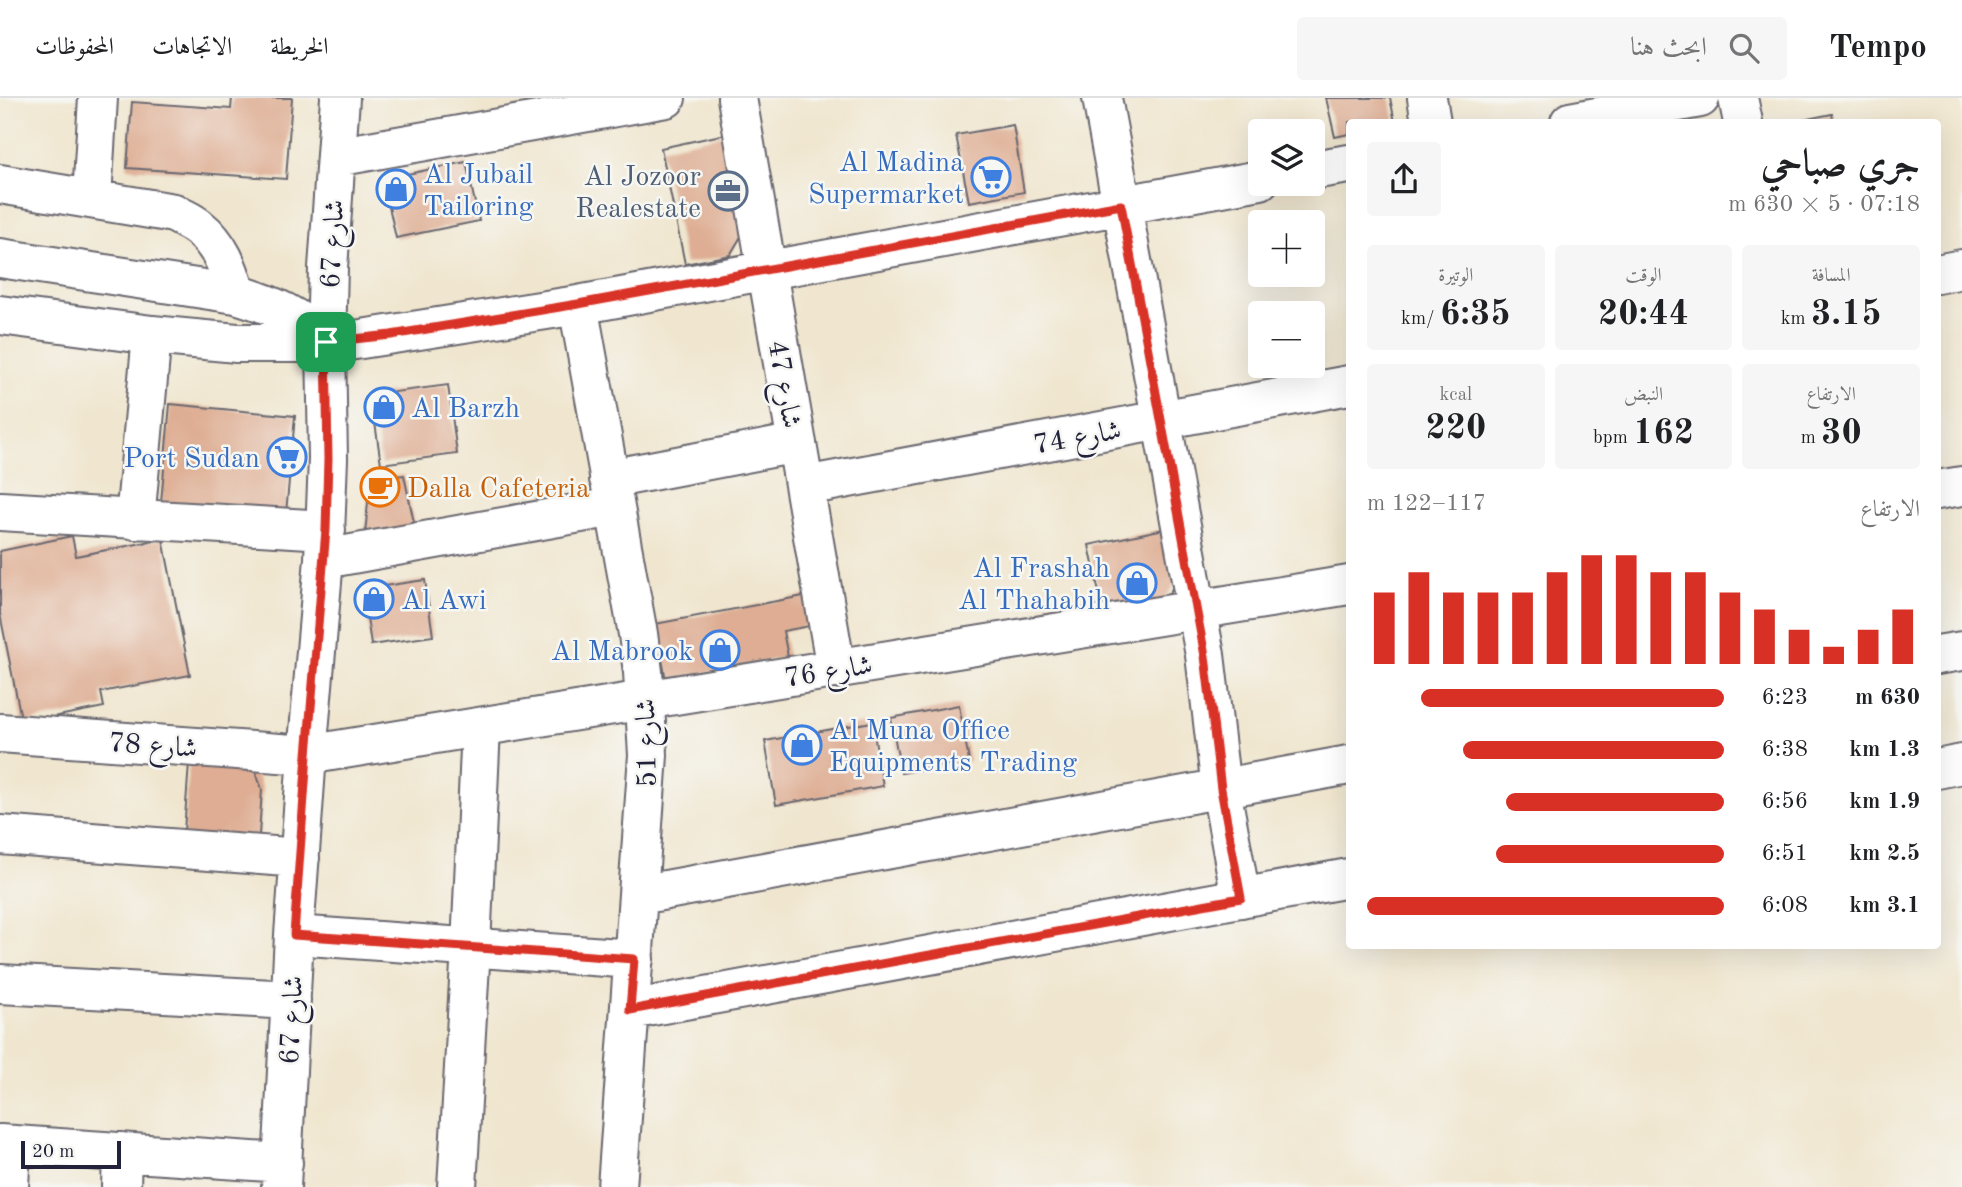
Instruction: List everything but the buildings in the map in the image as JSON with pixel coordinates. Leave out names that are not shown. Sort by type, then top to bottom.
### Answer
[{"type":"street","points":[[92,198],[98,98]]},
{"type":"street","name":"شارع 67","points":[[282,1175],[294,935],[325,545],[328,268],[340,98]]},
{"type":"street","points":[[336,158],[666,98]]},
{"type":"street","name":"شارع 47","points":[[737,98],[836,669]]},
{"type":"street","points":[[1102,98],[1207,667],[1221,789],[1241,898]]},
{"type":"street","points":[[1427,98],[1431,119]]},
{"type":"street","points":[[1586,119],[1700,98]]},
{"type":"street","points":[[1738,98],[1742,119]]},
{"type":"street","points":[[1325,168],[1346,164]]},
{"type":"street","points":[[0,315],[152,335],[259,344],[326,342],[391,335],[578,304],[1248,182]]},
{"type":"street","points":[[0,184],[174,213],[198,226],[217,247],[230,271],[236,294]]},
{"type":"street","points":[[0,258],[236,294],[284,311],[306,324],[326,342]]},
{"type":"street","points":[[1941,273],[1962,270]]},
{"type":"street","name":"شارع 51","points":[[578,304],[638,634],[648,755],[617,1187]]},
{"type":"street","points":[[135,520],[152,335]]},
{"type":"street","name":"شارع 74","points":[[805,486],[1346,386]]},
{"type":"street","points":[[0,512],[135,520],[325,545],[611,493],[797,443]]},
{"type":"street","points":[[1941,489],[1962,486]]},
{"type":"street","name":"شارع 76","points":[[307,755],[1346,585]]},
{"type":"street","points":[[1941,655],[1962,651]]},
{"type":"street","points":[[457,1187],[481,727]]},
{"type":"street","name":"شارع 78","points":[[0,733],[307,755]]},
{"type":"street","points":[[1941,768],[1962,764]]},
{"type":"street","points":[[639,895],[1346,766]]},
{"type":"street","points":[[0,835],[300,858]]},
{"type":"street","points":[[630,1010],[1346,879]]},
{"type":"street","points":[[294,935],[634,959]]},
{"type":"street","points":[[0,984],[291,1000]]},
{"type":"street","points":[[9,1187],[5,1144],[122,1170],[282,1175]]},
{"type":"place","name":"Al Madina Supermarket","points":[[991,177]]},
{"type":"place","name":"Al Jubail Tailoring","points":[[396,189]]},
{"type":"place","name":"Al Jozoor Realestate","points":[[728,191]]},
{"type":"place","name":"Al Barzh","points":[[384,407]]},
{"type":"place","name":"Port Sudan","points":[[287,457]]},
{"type":"place","name":"Dalla Cafeteria","points":[[380,487]]},
{"type":"place","name":"Al Frashah Al Thahabih","points":[[1137,583]]},
{"type":"place","name":"Al Awi","points":[[374,599]]},
{"type":"place","name":"Al Mabrook","points":[[720,650]]},
{"type":"place","name":"Al Muna Office Equipments Trading","points":[[802,745]]},
{"type":"route","points":[[1121,205],[1205,656],[1221,789],[1241,898],[630,1010],[634,959],[294,935],[326,530],[326,342],[391,335],[578,304],[1121,205]]}]
